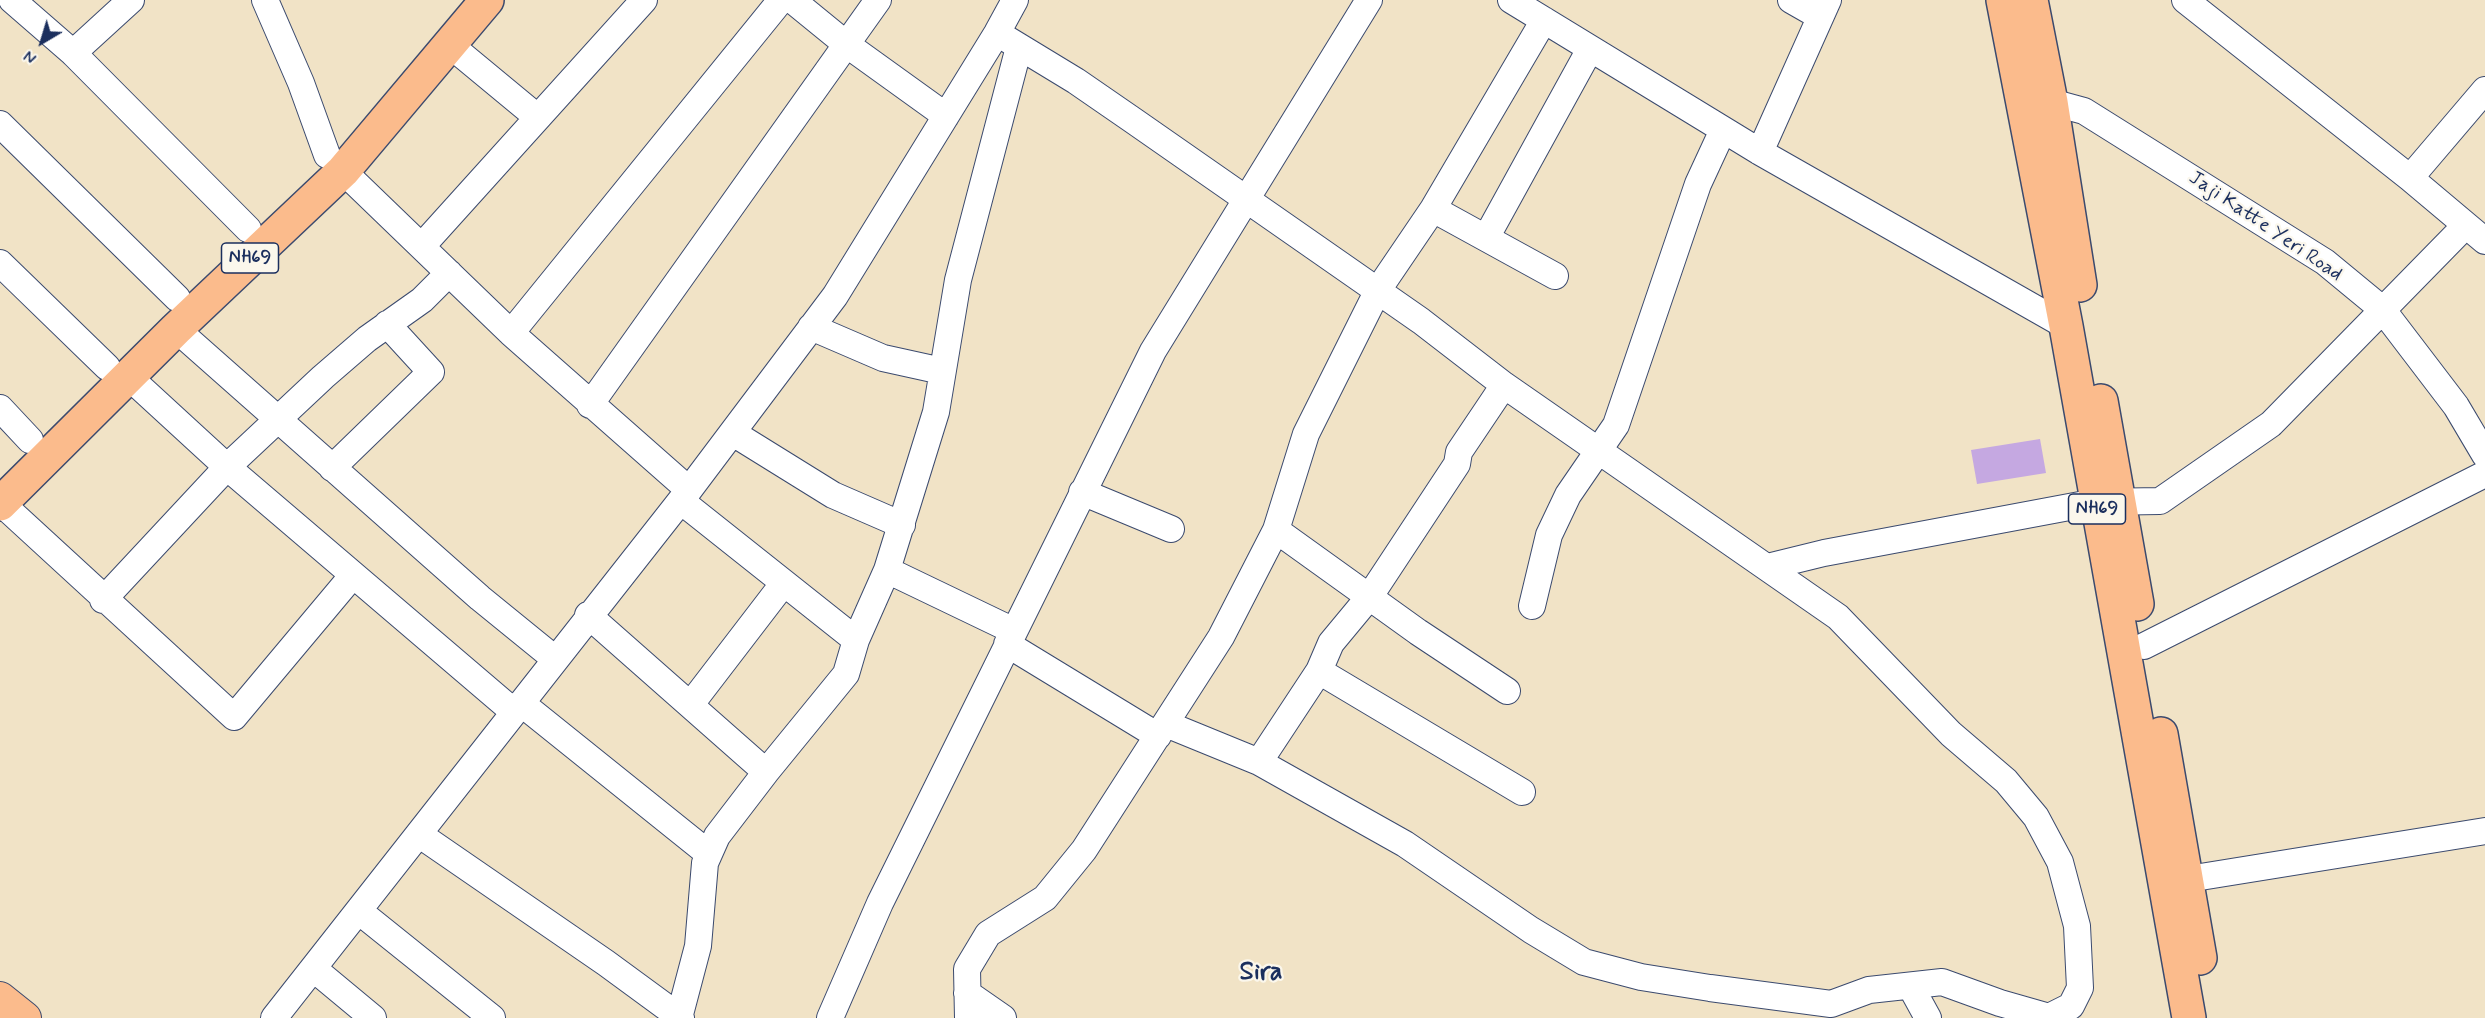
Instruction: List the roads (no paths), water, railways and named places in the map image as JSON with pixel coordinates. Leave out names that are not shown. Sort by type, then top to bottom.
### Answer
[{"type":"highway","name":"NH69","points":[[177,313],[248,229],[335,163],[458,0]]},
{"type":"highway","name":"NH69","points":[[0,493],[177,313],[335,163],[450,45],[487,0]]},
{"type":"highway","name":"NH69","points":[[2004,0],[2066,326],[2144,646],[2188,879],[2188,1014]]},
{"type":"highway","name":"NH69","points":[[2031,0],[2051,102],[2086,323],[2109,502],[2188,1014]]},
{"type":"highway","name":"NH69","points":[[0,493],[30,440],[118,372]]},
{"type":"main road","points":[[0,998],[25,1018]]},
{"type":"street","points":[[12,0],[73,53],[248,229]]},
{"type":"street","points":[[73,53],[130,0]]},
{"type":"street","points":[[265,0],[335,163],[511,333],[685,495],[783,584],[856,640]]},
{"type":"street","points":[[422,246],[644,0]]},
{"type":"street","points":[[511,333],[781,0]]},
{"type":"street","points":[[792,0],[846,44],[946,116]]},
{"type":"street","points":[[590,405],[878,0]]},
{"type":"street","points":[[274,1018],[360,912],[588,615],[685,495],[835,296],[1015,0]]},
{"type":"street","points":[[830,1018],[880,903],[1153,351],[1369,0]]},
{"type":"street","points":[[1760,152],[1824,8],[1791,0]]},
{"type":"street","points":[[1767,567],[1824,553],[2109,502],[2160,501],[2271,424],[2382,309],[2476,233],[2185,0]]},
{"type":"street","points":[[968,1018],[967,969],[988,934],[1045,898],[1084,850],[1221,637],[1276,530],[1306,434],[1378,290],[1433,208],[1529,8],[1590,49],[1760,152],[2066,326]]},
{"type":"street","points":[[887,570],[1010,638],[1162,730],[1259,762],[1406,844],[1531,930],[1584,962],[1641,977],[1831,1004],[1869,990],[1942,982],[2000,1003],[2049,1017],[2071,1006],[2080,988],[2077,926],[2060,862],[2036,817],[2006,781],[1951,734],[1838,616],[1504,385],[1378,290],[1076,81],[997,33]]},
{"type":"street","points":[[450,45],[537,117]]},
{"type":"street","points":[[420,835],[606,963],[680,1018],[698,946],[705,863],[717,836],[846,674],[856,640],[887,570],[936,412],[958,280],[1018,47]]},
{"type":"street","points":[[1486,238],[1590,49]]},
{"type":"street","points":[[2410,178],[2485,90]]},
{"type":"street","name":"Jaji Katte Yeri Road","points":[[2051,102],[2084,111],[2325,262],[2382,309],[2456,406],[2485,455]]},
{"type":"street","points":[[0,124],[280,420],[332,468],[555,659]]},
{"type":"street","points":[[1532,606],[1549,535],[1568,495],[1616,425],[1698,184],[1723,130]]},
{"type":"street","points":[[1433,208],[1555,276]]},
{"type":"street","points":[[0,263],[118,372],[353,575],[518,707],[709,854]]},
{"type":"street","points":[[104,600],[227,468],[323,377],[387,324],[422,300],[449,273]]},
{"type":"street","points":[[332,468],[431,372],[387,324]]},
{"type":"street","points":[[811,327],[882,358],[942,370]]},
{"type":"street","points":[[1259,762],[1319,671],[1331,643],[1370,596],[1458,464],[1459,452],[1504,385]]},
{"type":"street","points":[[0,408],[30,440]]},
{"type":"street","points":[[733,433],[833,495],[902,525]]},
{"type":"street","points":[[2144,646],[2485,474]]},
{"type":"street","points":[[1082,492],[1171,529]]},
{"type":"street","points":[[0,493],[104,600],[234,717],[353,575]]},
{"type":"street","points":[[1276,530],[1418,632],[1507,691]]},
{"type":"street","points":[[691,704],[783,584]]},
{"type":"street","points":[[588,615],[766,772]]},
{"type":"street","points":[[1319,671],[1522,792]]},
{"type":"street","points":[[2188,879],[2485,831]]},
{"type":"street","points":[[360,912],[492,1018]]},
{"type":"street","points":[[314,969],[373,1018]]},
{"type":"street","points":[[1911,987],[1928,1018]]},
{"type":"street","points":[[967,993],[1003,1018]]},
{"type":"district","name":"Sira","points":[[1261,974]]}]
